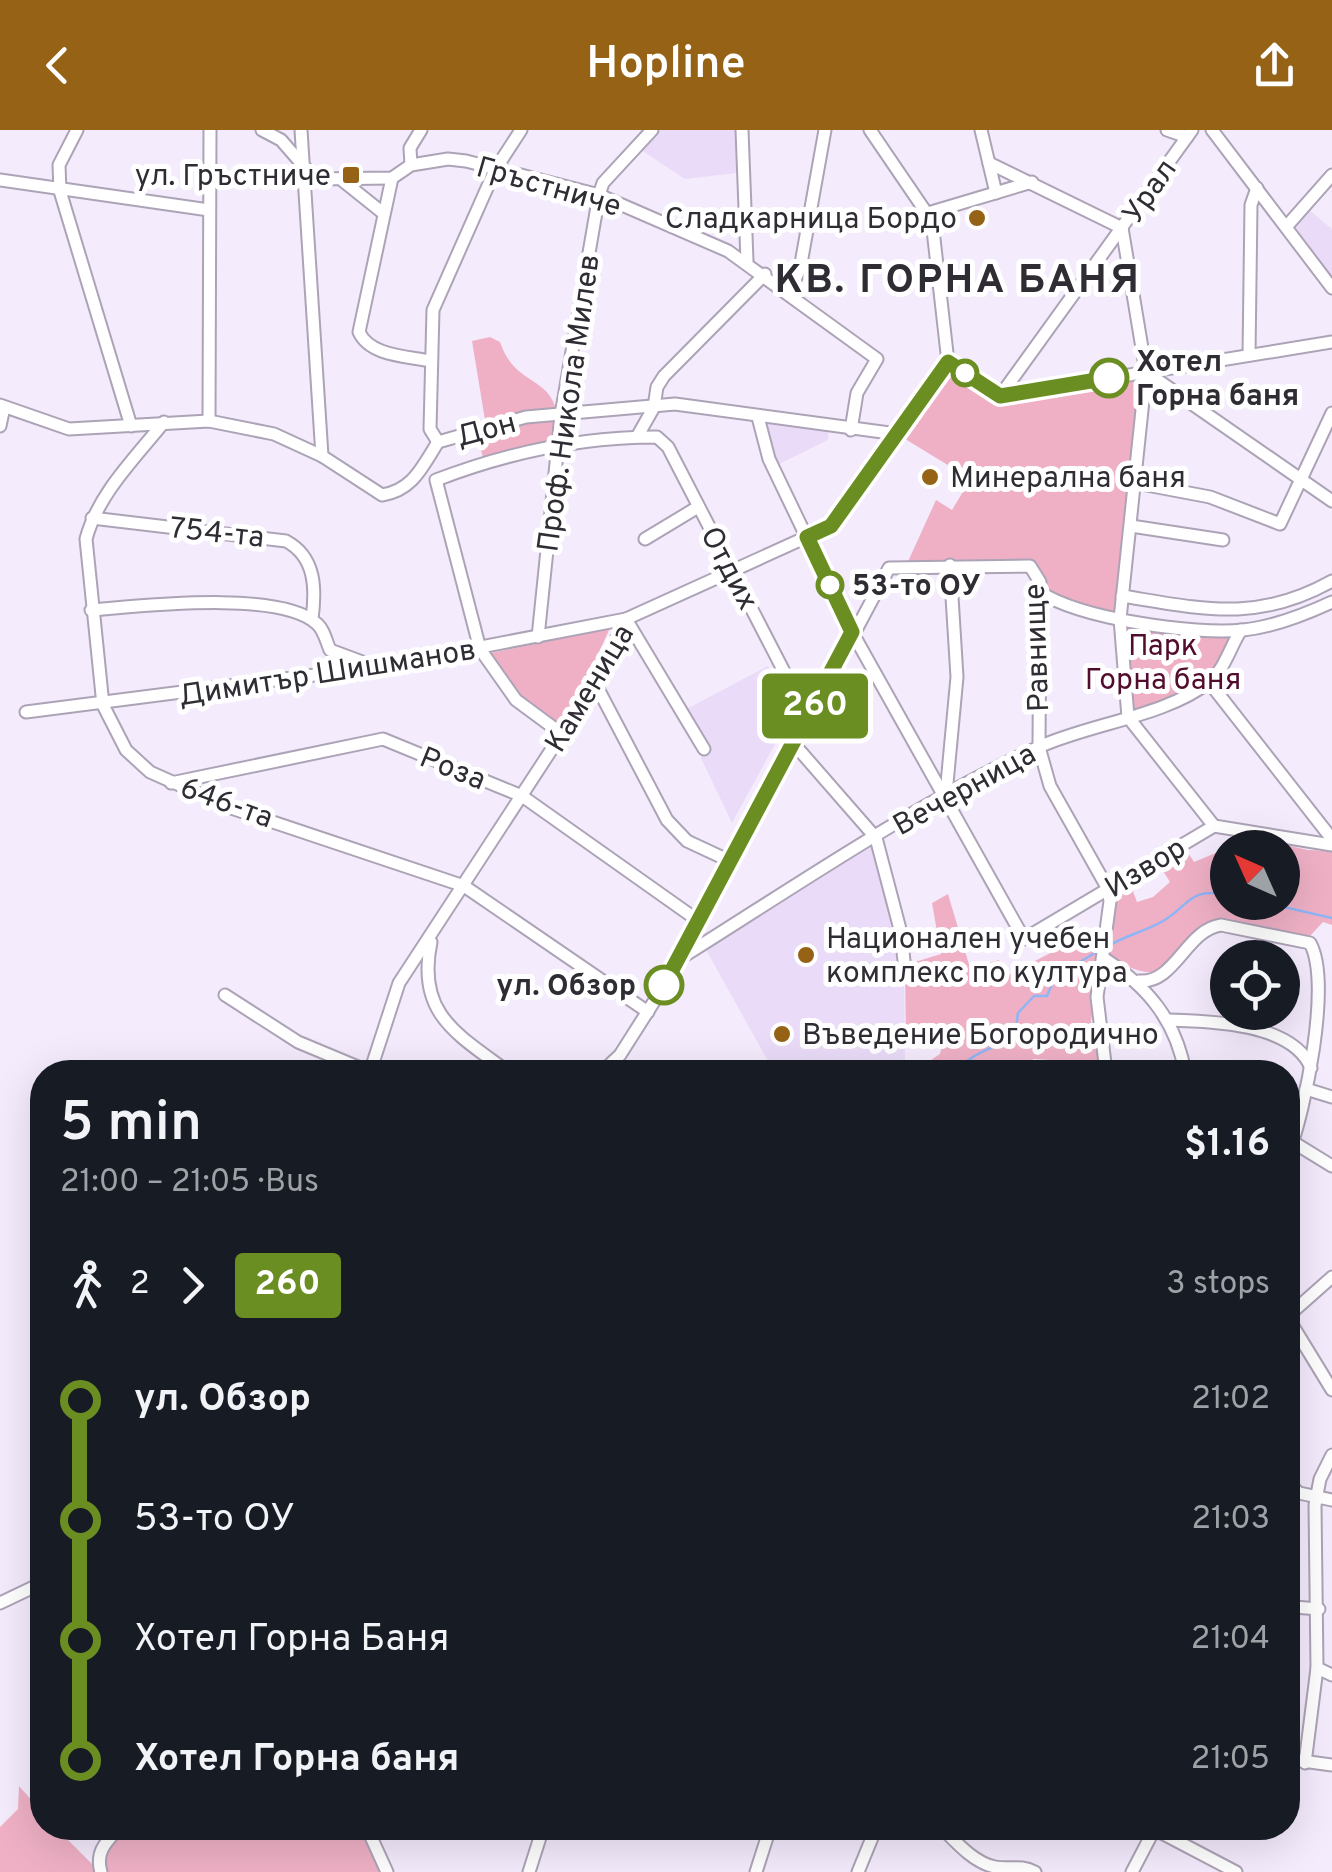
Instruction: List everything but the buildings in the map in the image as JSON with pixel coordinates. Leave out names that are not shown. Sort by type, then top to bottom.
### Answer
[{"type":"street","points":[[77,130],[59,166],[60,191],[131,426]]},
{"type":"street","points":[[209,421],[210,130]]},
{"type":"street","points":[[262,130],[282,140],[303,169],[316,179],[342,182],[392,178],[411,165],[410,148],[421,130]]},
{"type":"street","points":[[301,130],[322,456]]},
{"type":"street","points":[[438,442],[430,429],[433,310],[495,170],[521,130]]},
{"type":"street","name":"Проф. Никола Милев","points":[[538,637],[561,415],[599,195],[604,184],[652,130]]},
{"type":"street","points":[[742,130],[747,261]]},
{"type":"street","points":[[789,292],[800,269],[825,130]]},
{"type":"street","points":[[870,130],[928,213],[948,362],[1000,396],[1332,342]]},
{"type":"street","points":[[982,130],[996,193]]},
{"type":"street","points":[[1167,130],[1190,134]]},
{"type":"street","points":[[1212,130],[1332,288]]},
{"type":"street","name":"Урал","points":[[1000,396],[1190,134]]},
{"type":"street","name":"Гръстниче","points":[[411,165],[448,159],[599,195],[747,261],[877,359],[857,392],[851,430]]},
{"type":"street","points":[[989,163],[1122,228],[1146,372],[1120,619],[1128,717],[1214,826]]},
{"type":"street","points":[[1286,227],[1332,175]]},
{"type":"street","points":[[392,178],[358,332],[364,343],[378,350],[430,361]]},
{"type":"street","points":[[0,180],[209,210]]},
{"type":"street","points":[[342,182],[383,213]]},
{"type":"street","points":[[928,213],[1032,182]]},
{"type":"street","points":[[1249,355],[1251,205],[1258,188]]},
{"type":"street","points":[[637,437],[654,407],[657,387],[664,376],[764,274]]},
{"type":"street","name":"Каменица","points":[[374,1060],[399,983],[596,683],[626,619],[831,526],[948,362]]},
{"type":"street","points":[[1146,372],[1332,501]]},
{"type":"street","name":"Дон","points":[[2,406],[68,429],[209,421],[274,434],[322,456],[382,495],[400,492],[413,480],[438,442],[526,417],[680,404],[897,434]]},
{"type":"street","points":[[0,426],[2,406]]},
{"type":"street","points":[[1136,483],[1210,497],[1280,524],[1332,413]]},
{"type":"street","points":[[758,417],[769,459],[852,632],[946,794]]},
{"type":"street","points":[[92,518],[164,422]]},
{"type":"street","name":"Дон","points":[[480,649],[436,480],[484,461],[558,446],[637,437]]},
{"type":"street","name":"Отдих","points":[[637,437],[657,437],[668,448],[808,718]]},
{"type":"street","points":[[646,538],[698,507]]},
{"type":"street","name":"646-та","points":[[92,518],[86,545],[103,705],[126,750],[150,772],[231,808],[464,886],[648,1012]]},
{"type":"street","name":"754-та","points":[[92,518],[286,541],[304,555],[312,572],[312,618]]},
{"type":"street","points":[[1131,526],[1222,540]]},
{"type":"street","points":[[615,1060],[648,1012],[700,922],[888,568],[950,565],[957,676],[946,794]]},
{"type":"street","name":"Равнище","points":[[950,565],[1030,566],[1040,592],[1039,747],[1050,786],[1108,889]]},
{"type":"street","points":[[1122,596],[1240,612],[1270,607],[1332,580]]},
{"type":"street","points":[[1040,592],[1078,611],[1120,619],[1240,630],[1272,625],[1332,602]]},
{"type":"street","points":[[91,610],[182,604],[262,605],[312,618],[322,628],[330,650],[377,667]]},
{"type":"street","points":[[626,619],[704,749]]},
{"type":"street","name":"Димитър Шишманов","points":[[26,712],[377,667],[626,619]]},
{"type":"street","points":[[1240,630],[1222,668],[1209,682],[1332,842]]},
{"type":"street","points":[[480,649],[516,700],[562,734]]},
{"type":"street","name":"Вечерница","points":[[680,958],[946,794],[1039,747],[1128,717],[1209,682]]},
{"type":"street","points":[[596,683],[668,820],[687,842],[732,862]]},
{"type":"street","name":"Роза","points":[[172,783],[383,739],[522,796],[700,922]]},
{"type":"street","points":[[794,744],[876,838],[901,933],[904,961]]},
{"type":"street","name":"Извор","points":[[946,794],[1024,939],[1214,826],[1332,842]]},
{"type":"street","points":[[1105,1060],[1098,1002],[1105,959],[1103,940],[1110,912],[1108,889]]},
{"type":"street","points":[[1139,981],[1150,982],[1162,975],[1207,927],[1221,924],[1310,944],[1322,970],[1324,1039],[1300,1109]]},
{"type":"street","points":[[432,937],[427,978],[436,1012],[494,1060]]},
{"type":"street","points":[[1105,959],[1139,981],[1168,1020],[1181,1060]]},
{"type":"street","points":[[225,995],[298,1042],[341,1060]]},
{"type":"street","points":[[1168,1020],[1277,1036],[1306,1055],[1311,1068]]},
{"type":"street","points":[[1306,1089],[1332,1097]]},
{"type":"street","points":[[1300,1151],[1332,1166]]},
{"type":"street","points":[[1300,1305],[1332,1277]]},
{"type":"street","points":[[1300,1336],[1332,1390]]},
{"type":"street","points":[[1305,1763],[1316,1668],[1316,1496],[1332,1454]]},
{"type":"street","points":[[1300,1493],[1332,1500]]},
{"type":"street","points":[[1317,1580],[1332,1583]]},
{"type":"street","points":[[0,1603],[30,1589]]},
{"type":"street","points":[[1300,1608],[1318,1609]]},
{"type":"street","points":[[1316,1668],[1332,1675]]},
{"type":"street","points":[[1300,1762],[1332,1765]]},
{"type":"street","points":[[100,1872],[97,1860],[107,1840]]},
{"type":"street","points":[[372,1840],[386,1872]]},
{"type":"street","points":[[528,1872],[538,1840]]},
{"type":"street","points":[[756,1872],[766,1840]]},
{"type":"street","points":[[858,1872],[871,1840]]},
{"type":"street","points":[[956,1840],[983,1862],[998,1868],[1023,1865],[1036,1872]]},
{"type":"street","points":[[1132,1872],[1148,1840]]},
{"type":"street","points":[[1176,1840],[1236,1872]]},
{"type":"shaded area","points":[[659,130],[735,130],[737,173],[685,179],[641,150]]},
{"type":"shaded area","points":[[1308,209],[1332,229],[1332,279],[1295,226]]},
{"type":"shaded area","points":[[759,414],[829,425],[828,440],[777,465]]},
{"type":"shaded area","points":[[768,666],[792,713],[732,823],[701,758],[704,749],[679,713]]},
{"type":"shaded area","name":"Национален учебен комплекс по култура","points":[[876,842],[904,961],[905,1060],[767,1060],[705,948]]},
{"type":"green space","points":[[490,337],[500,342],[518,370],[548,393],[558,421],[557,446],[484,461],[475,430],[486,426],[472,341]]},
{"type":"green space","name":"Парк Горна баня","points":[[948,362],[1000,396],[1146,372],[1120,618],[1241,630],[1209,682],[1128,717],[1120,619],[1040,592],[1030,566],[906,566],[936,500],[952,510],[967,485],[951,467],[897,434]]},
{"type":"green space","points":[[610,628],[586,681],[558,723],[521,695],[491,653]]},
{"type":"green space","points":[[1185,848],[1194,862],[1210,855],[1210,920],[1300,920],[1300,848],[1332,851],[1332,925],[1323,922],[1310,936],[1215,921],[1203,925],[1158,972],[1099,962],[1091,1021],[1099,1060],[931,1060],[940,1054],[942,1046],[906,1046],[905,965],[941,954],[932,903],[948,894],[970,968],[999,960],[1006,976],[1060,948],[1099,938],[1113,891],[1129,881],[1137,902],[1153,897],[1170,882],[1158,863]]},
{"type":"green space","points":[[19,1786],[30,1798],[30,1840],[68,1840],[99,1871],[97,1860],[111,1840],[379,1840],[387,1872],[0,1872],[0,1827],[18,1809]]},
{"type":"waterway","points":[[1110,945],[1163,921],[1197,895],[1210,893]]},
{"type":"waterway","points":[[1300,911],[1332,918]]},
{"type":"waterway","points":[[970,1060],[1015,1035],[1018,1013],[1034,996],[1047,996],[1055,977],[1098,951]]},
{"type":"bus line","name":"260","points":[[664,985],[852,632],[807,537],[831,526],[948,362],[1000,396],[1109,378]]},
{"type":"place","name":"ул. Гръстниче","points":[[351,175]]},
{"type":"place","name":"Сладкарница Бордо","points":[[977,218]]},
{"type":"place","name":"Хотел Горна баня","points":[[1109,378]]},
{"type":"place","name":"Минерална баня","points":[[930,477]]},
{"type":"place","name":"53-то ОУ","points":[[830,585]]},
{"type":"place","name":"Национален учебен комплекс по култура","points":[[806,955]]},
{"type":"place","name":"ул. Обзор","points":[[664,985]]},
{"type":"place","name":"Въведение Богородично","points":[[782,1034]]},
{"type":"district","name":"КВ. ГОРНА БАНЯ","points":[[958,278]]}]
